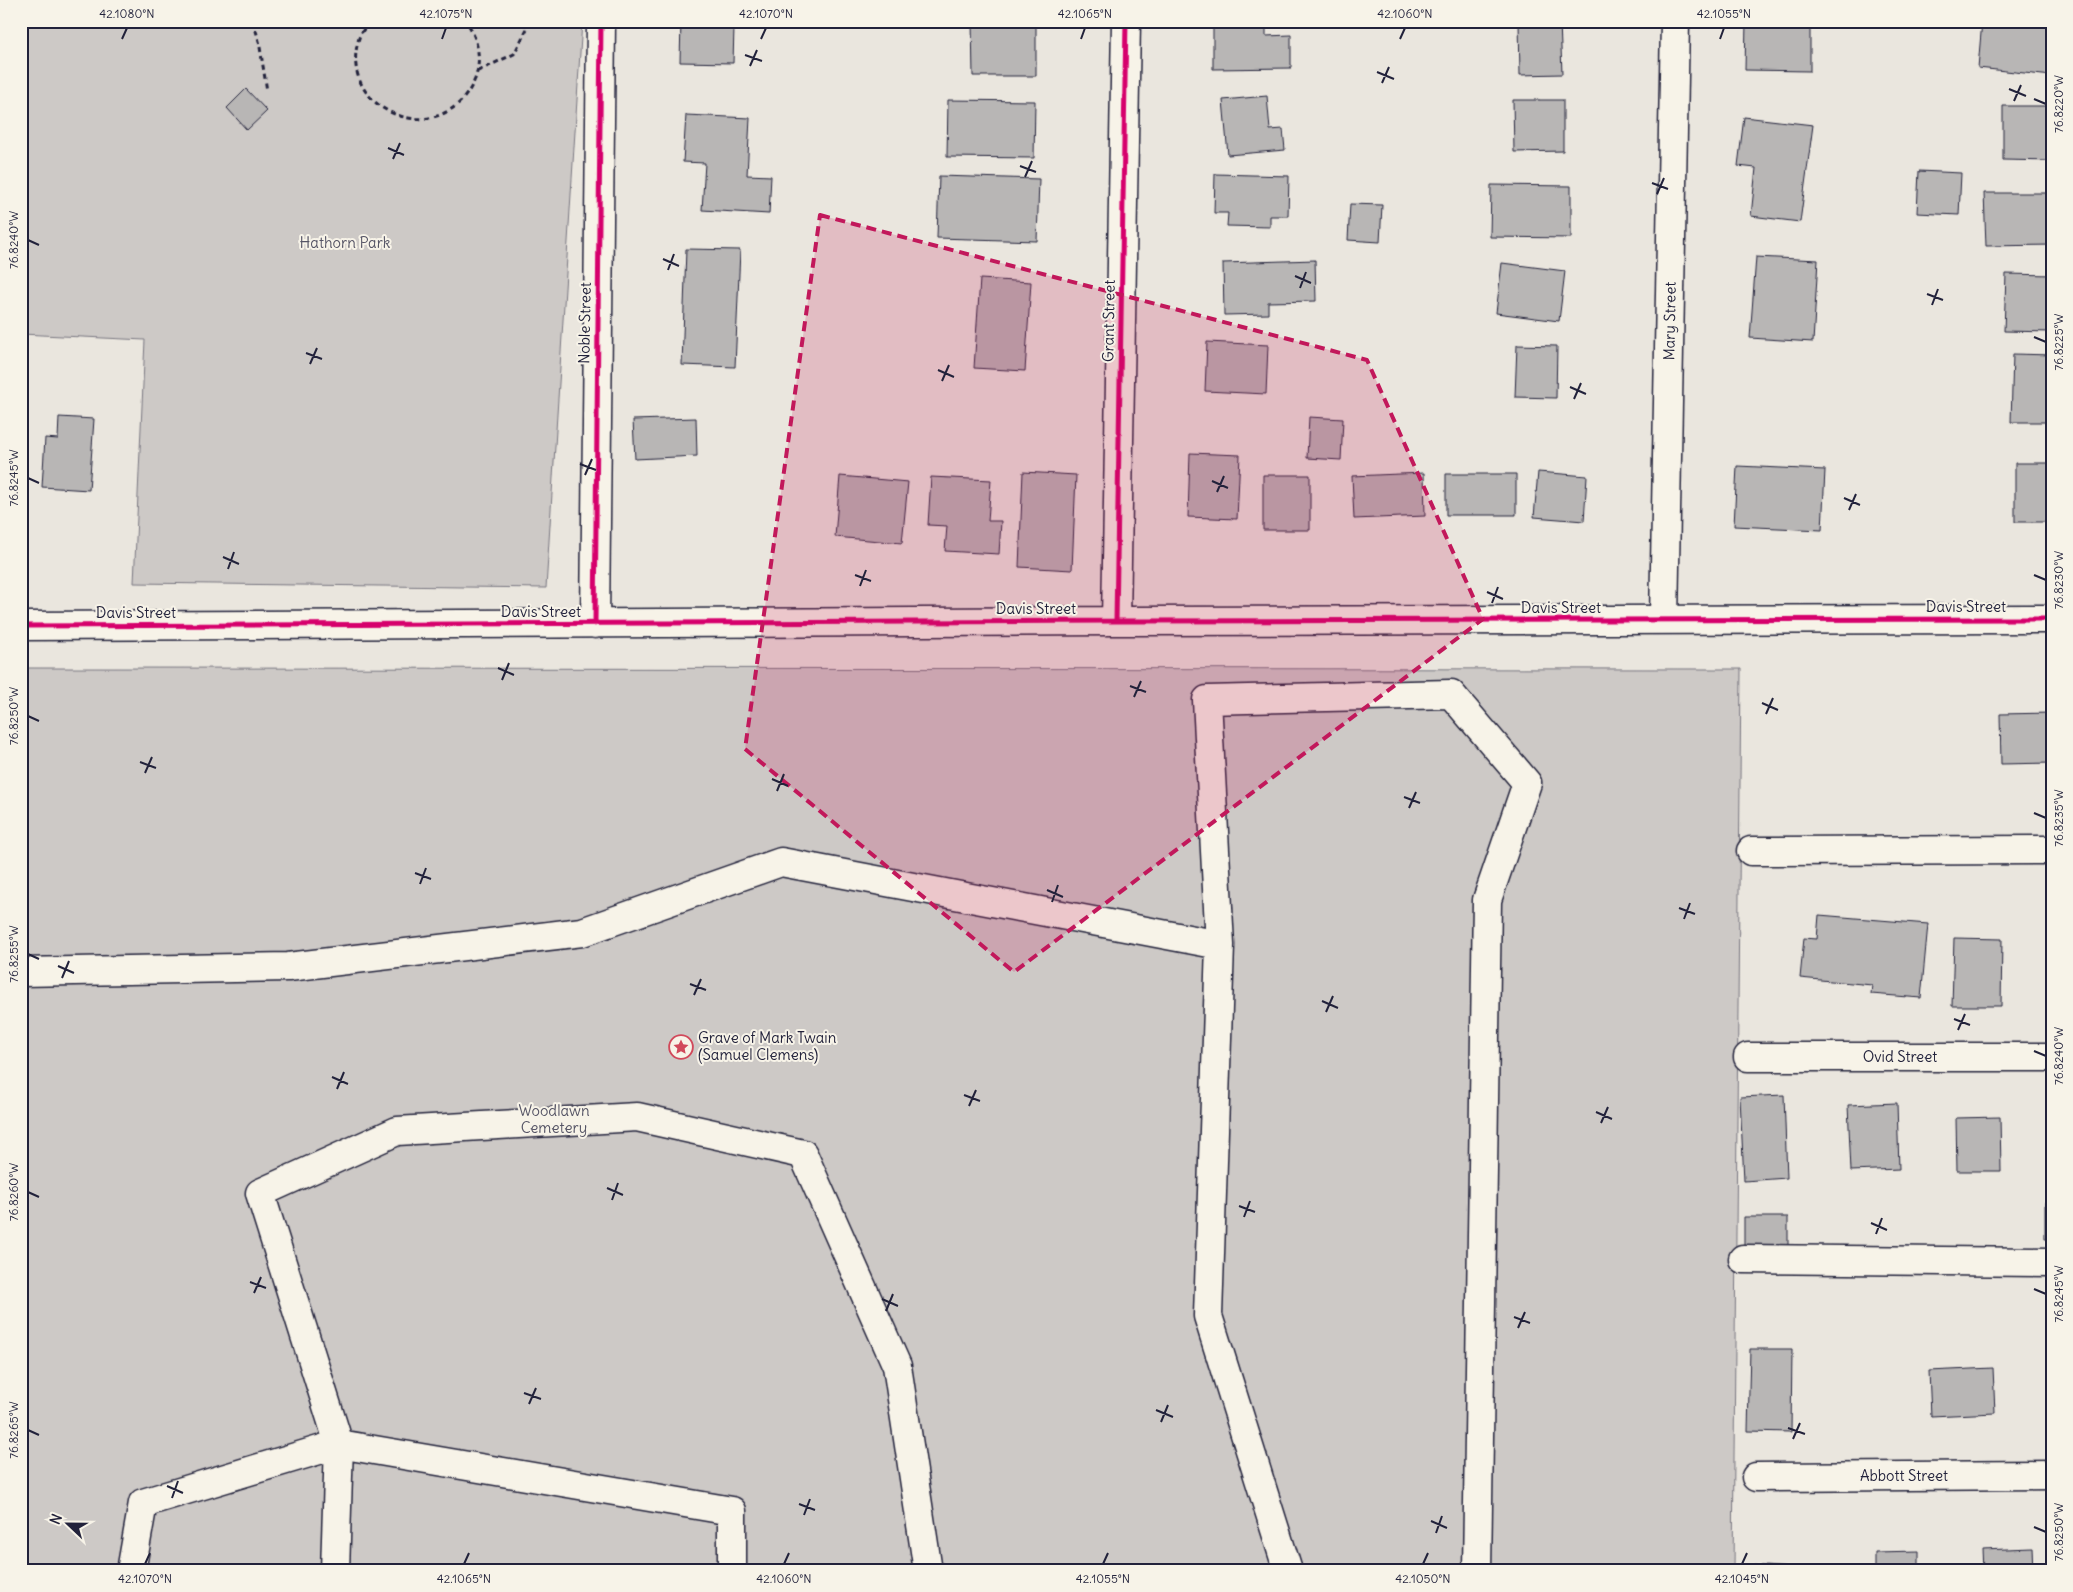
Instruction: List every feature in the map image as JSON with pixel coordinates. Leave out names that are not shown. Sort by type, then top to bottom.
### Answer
[{"type":"street","name":"Noble Street","points":[[595,624],[601,21]]},
{"type":"street","name":"Grant Street","points":[[1116,621],[1126,21]]},
{"type":"street","name":"Mary Street","points":[[1664,620],[1675,21]]},
{"type":"street","name":"Davis Street","points":[[21,626],[2052,619]]},
{"type":"street","points":[[1288,1571],[1208,1316],[1220,945],[1207,700],[1451,694],[1527,783],[1488,900],[1477,1571]]},
{"type":"street","points":[[1751,851],[2052,850]]},
{"type":"street","points":[[21,972],[288,967],[582,932],[781,862],[1220,945]]},
{"type":"street","name":"Ovid Street","points":[[1748,1057],[2052,1057]]},
{"type":"street","points":[[335,1571],[339,1444],[260,1193],[397,1131],[637,1117],[802,1154],[897,1366],[928,1571]]},
{"type":"street","points":[[1743,1259],[2052,1262]]},
{"type":"street","points":[[131,1571],[143,1503],[339,1444],[732,1511],[732,1571]]},
{"type":"street","name":"Abbott Street","points":[[1756,1476],[2052,1475]]},
{"type":"path","points":[[253,21],[267,91]]},
{"type":"path","points":[[369,21],[359,37],[356,57],[359,77],[368,95],[383,109],[401,118],[420,120],[440,115],[458,105],[470,90],[478,71],[479,50],[473,31],[466,21]]},
{"type":"path","points":[[478,71],[514,54],[532,21]]},
{"type":"highlighted area","points":[[820,215],[1367,360],[1483,619],[1014,972],[745,749]]},
{"type":"green space","name":"Hathorn Park","points":[[21,21],[582,21],[546,588],[134,583],[145,340],[21,334]]},
{"type":"green space","name":"Woodlawn Cemetery","points":[[21,668],[1741,669],[1733,1571],[21,1571]]},
{"type":"building","points":[[681,21],[752,21],[752,28],[734,27],[733,63],[680,62]]},
{"type":"building","points":[[972,21],[1036,21],[1036,76],[973,76]]},
{"type":"building","points":[[1560,21],[1562,74],[1520,75],[1519,22]]},
{"type":"building","points":[[1746,21],[1810,21],[1810,71],[1745,70]]},
{"type":"building","points":[[1982,21],[2052,21],[2052,76],[1978,68]]},
{"type":"building","points":[[1213,25],[1266,25],[1266,36],[1291,35],[1291,68],[1213,69]]},
{"type":"building","points":[[246,89],[267,111],[247,130],[227,108]]},
{"type":"building","points":[[1267,96],[1270,130],[1283,129],[1285,150],[1228,155],[1223,100]]},
{"type":"building","points":[[948,100],[1035,101],[1034,158],[947,157]]},
{"type":"building","points":[[1513,100],[1563,100],[1563,151],[1514,152]]},
{"type":"building","points":[[2003,106],[2052,106],[2052,161],[2003,160]]},
{"type":"building","points":[[686,115],[750,118],[747,175],[771,176],[769,214],[702,210],[705,163],[683,162]]},
{"type":"building","points":[[1744,117],[1813,125],[1800,222],[1751,216],[1756,168],[1738,166]]},
{"type":"building","points":[[1919,171],[1961,173],[1959,215],[1917,213]]},
{"type":"building","points":[[1215,174],[1289,176],[1288,216],[1270,216],[1270,227],[1227,226],[1228,213],[1214,213]]},
{"type":"building","points":[[939,176],[1039,179],[1037,241],[937,238]]},
{"type":"building","points":[[1491,185],[1571,186],[1571,238],[1490,237]]},
{"type":"building","points":[[1984,193],[2052,193],[2052,245],[1986,246]]},
{"type":"building","points":[[1350,204],[1382,205],[1380,242],[1348,240]]},
{"type":"building","points":[[686,249],[740,250],[735,367],[682,365]]},
{"type":"building","points":[[1756,257],[1818,260],[1813,342],[1750,338]]},
{"type":"building","points":[[1315,260],[1316,301],[1268,302],[1268,314],[1224,315],[1223,263]]},
{"type":"building","points":[[1502,263],[1565,271],[1559,321],[1496,313]]},
{"type":"building","points":[[2006,274],[2052,275],[2052,332],[2004,331]]},
{"type":"building","points":[[980,279],[1031,282],[1025,371],[974,368]]},
{"type":"building","points":[[1207,342],[1268,345],[1266,394],[1205,391]]},
{"type":"building","points":[[1517,345],[1557,346],[1556,398],[1515,397]]},
{"type":"building","points":[[2013,354],[2052,355],[2052,422],[2011,422]]},
{"type":"building","points":[[59,417],[94,419],[89,490],[42,487],[45,438],[58,439]]},
{"type":"building","points":[[1309,417],[1343,419],[1341,460],[1307,458]]},
{"type":"building","points":[[696,418],[697,456],[635,459],[633,420]]},
{"type":"building","points":[[1190,453],[1240,455],[1237,519],[1188,517]]},
{"type":"building","points":[[2015,463],[2052,463],[2052,522],[2015,522]]},
{"type":"building","points":[[1737,466],[1825,470],[1822,530],[1734,526]]},
{"type":"building","points":[[1023,472],[1076,475],[1072,570],[1019,567]]},
{"type":"building","points":[[1538,472],[1587,476],[1584,521],[1534,517]]},
{"type":"building","points":[[1424,473],[1425,516],[1354,519],[1352,476]]},
{"type":"building","points":[[1446,474],[1516,474],[1516,515],[1446,515]]},
{"type":"building","points":[[1263,475],[1310,475],[1310,530],[1263,530]]},
{"type":"building","points":[[840,476],[908,482],[902,543],[835,537]]},
{"type":"building","points":[[931,477],[991,480],[988,521],[1001,521],[999,554],[945,551],[947,526],[928,525]]},
{"type":"building","points":[[2052,713],[2052,763],[2001,764],[2000,714]]},
{"type":"building","points":[[1819,915],[1928,924],[1921,998],[1871,994],[1872,985],[1800,978],[1804,938],[1817,939]]},
{"type":"building","points":[[1954,938],[2002,939],[2001,1006],[1952,1006]]},
{"type":"building","points":[[1784,1095],[1787,1178],[1744,1181],[1740,1097]]},
{"type":"building","points":[[1897,1103],[1899,1169],[1851,1171],[1848,1105]]},
{"type":"building","points":[[2000,1117],[2001,1171],[1957,1171],[1956,1118]]},
{"type":"building","points":[[2045,1202],[2052,1202],[2052,1239],[2045,1239]]},
{"type":"building","points":[[1744,1217],[1788,1217],[1788,1253],[1744,1253]]},
{"type":"building","points":[[1750,1349],[1792,1349],[1791,1432],[1748,1431]]},
{"type":"building","points":[[1993,1368],[1995,1413],[1931,1416],[1929,1371]]},
{"type":"building","points":[[2032,1548],[2033,1571],[1983,1571],[1982,1550]]},
{"type":"building","points":[[1919,1551],[1919,1571],[1875,1571],[1875,1552]]},
{"type":"building","points":[[1750,1565],[1792,1568],[1791,1571],[1749,1571]]},
{"type":"cycle path","points":[[595,624],[601,21]]},
{"type":"cycle path","points":[[1116,621],[1126,21]]},
{"type":"cycle path","points":[[21,626],[2052,619]]},
{"type":"place","name":"Grave of Mark Twain (Samuel Clemens)","points":[[681,1047]]}]
